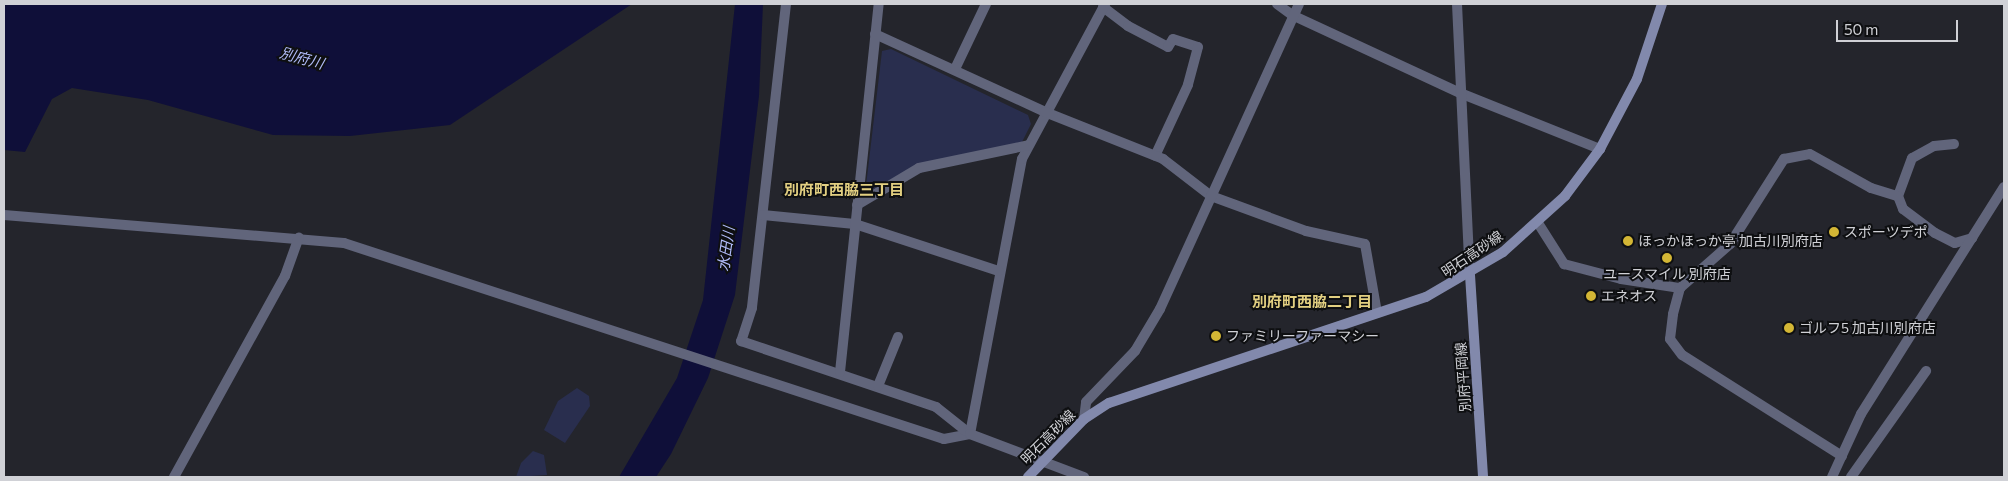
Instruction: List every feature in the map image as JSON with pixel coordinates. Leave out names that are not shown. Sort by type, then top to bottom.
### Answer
[{"type":"main road","name":"明石高砂線","points":[[1028,477],[1084,419],[1135,392],[1446,289],[1470,275],[1538,222],[1600,148],[1637,79],[1662,4]]},
{"type":"main road","name":"別府平岡線","points":[[1470,275],[1483,477]]},
{"type":"street","points":[[786,4],[752,308],[741,341],[840,372],[936,407],[970,434],[1042,464],[1084,477]]},
{"type":"street","points":[[840,372],[879,4]]},
{"type":"street","points":[[955,69],[986,4]]},
{"type":"street","points":[[1277,4],[1292,15],[1460,93],[1600,148]]},
{"type":"street","points":[[1084,419],[1086,402],[1135,351],[1160,309],[1292,15],[1299,4]]},
{"type":"street","points":[[1457,4],[1470,275]]},
{"type":"street","points":[[970,434],[999,271],[1022,159],[1045,112],[1104,5],[1128,26],[1168,47],[1173,39],[1198,47],[1188,85],[1155,156]]},
{"type":"street","points":[[875,34],[955,69],[1045,112],[1155,156],[1211,196],[1306,231],[1365,244],[1376,313]]},
{"type":"street","points":[[1954,144],[1934,146],[1912,158],[1898,196],[1903,209],[1935,233],[1955,243],[1972,238]]},
{"type":"street","points":[[857,205],[919,168],[1029,145]]},
{"type":"street","points":[[1842,456],[1672,346],[1670,329],[1680,288],[1730,244],[1784,159],[1794,154],[1810,154],[1871,188],[1898,196]]},
{"type":"street","points":[[1832,477],[1861,414],[2004,187]]},
{"type":"street","points":[[4,215],[299,237],[344,243],[944,439],[970,434]]},
{"type":"street","points":[[763,215],[855,224],[999,271]]},
{"type":"street","points":[[1538,222],[1564,264],[1621,279],[1680,288]]},
{"type":"street","points":[[174,477],[285,276],[299,237]]},
{"type":"street","points":[[878,386],[898,337]]},
{"type":"street","points":[[1851,477],[1926,371]]},
{"type":"shaded area","points":[[891,49],[1028,115],[1031,124],[1021,144],[915,166],[865,194],[882,51]]},
{"type":"shaded area","points":[[577,388],[589,396],[590,406],[565,443],[544,430],[558,401]]},
{"type":"shaded area","points":[[533,451],[544,455],[547,475],[516,477],[521,463]]},
{"type":"water","name":"別府川","points":[[4,4],[632,4],[450,125],[350,136],[273,135],[148,100],[72,88],[52,99],[25,152],[4,150]]},
{"type":"water","name":"水田川","points":[[735,4],[763,4],[759,96],[735,295],[708,378],[671,454],[656,477],[619,477],[677,378],[703,300]]},
{"type":"place","name":"スポーツデポ","points":[[1834,232]]},
{"type":"place","name":"ほっかほっか亭 加古川別府店","points":[[1628,241]]},
{"type":"place","name":"ユースマイル 別府店","points":[[1667,258]]},
{"type":"place","name":"エネオス","points":[[1591,296]]},
{"type":"place","name":"ゴルフ5 加古川別府店","points":[[1789,328]]},
{"type":"place","name":"ファミリーファーマシー","points":[[1216,336]]},
{"type":"district","name":"別府町西脇三丁目","points":[[844,190]]},
{"type":"district","name":"別府町西脇二丁目","points":[[1312,302]]}]
